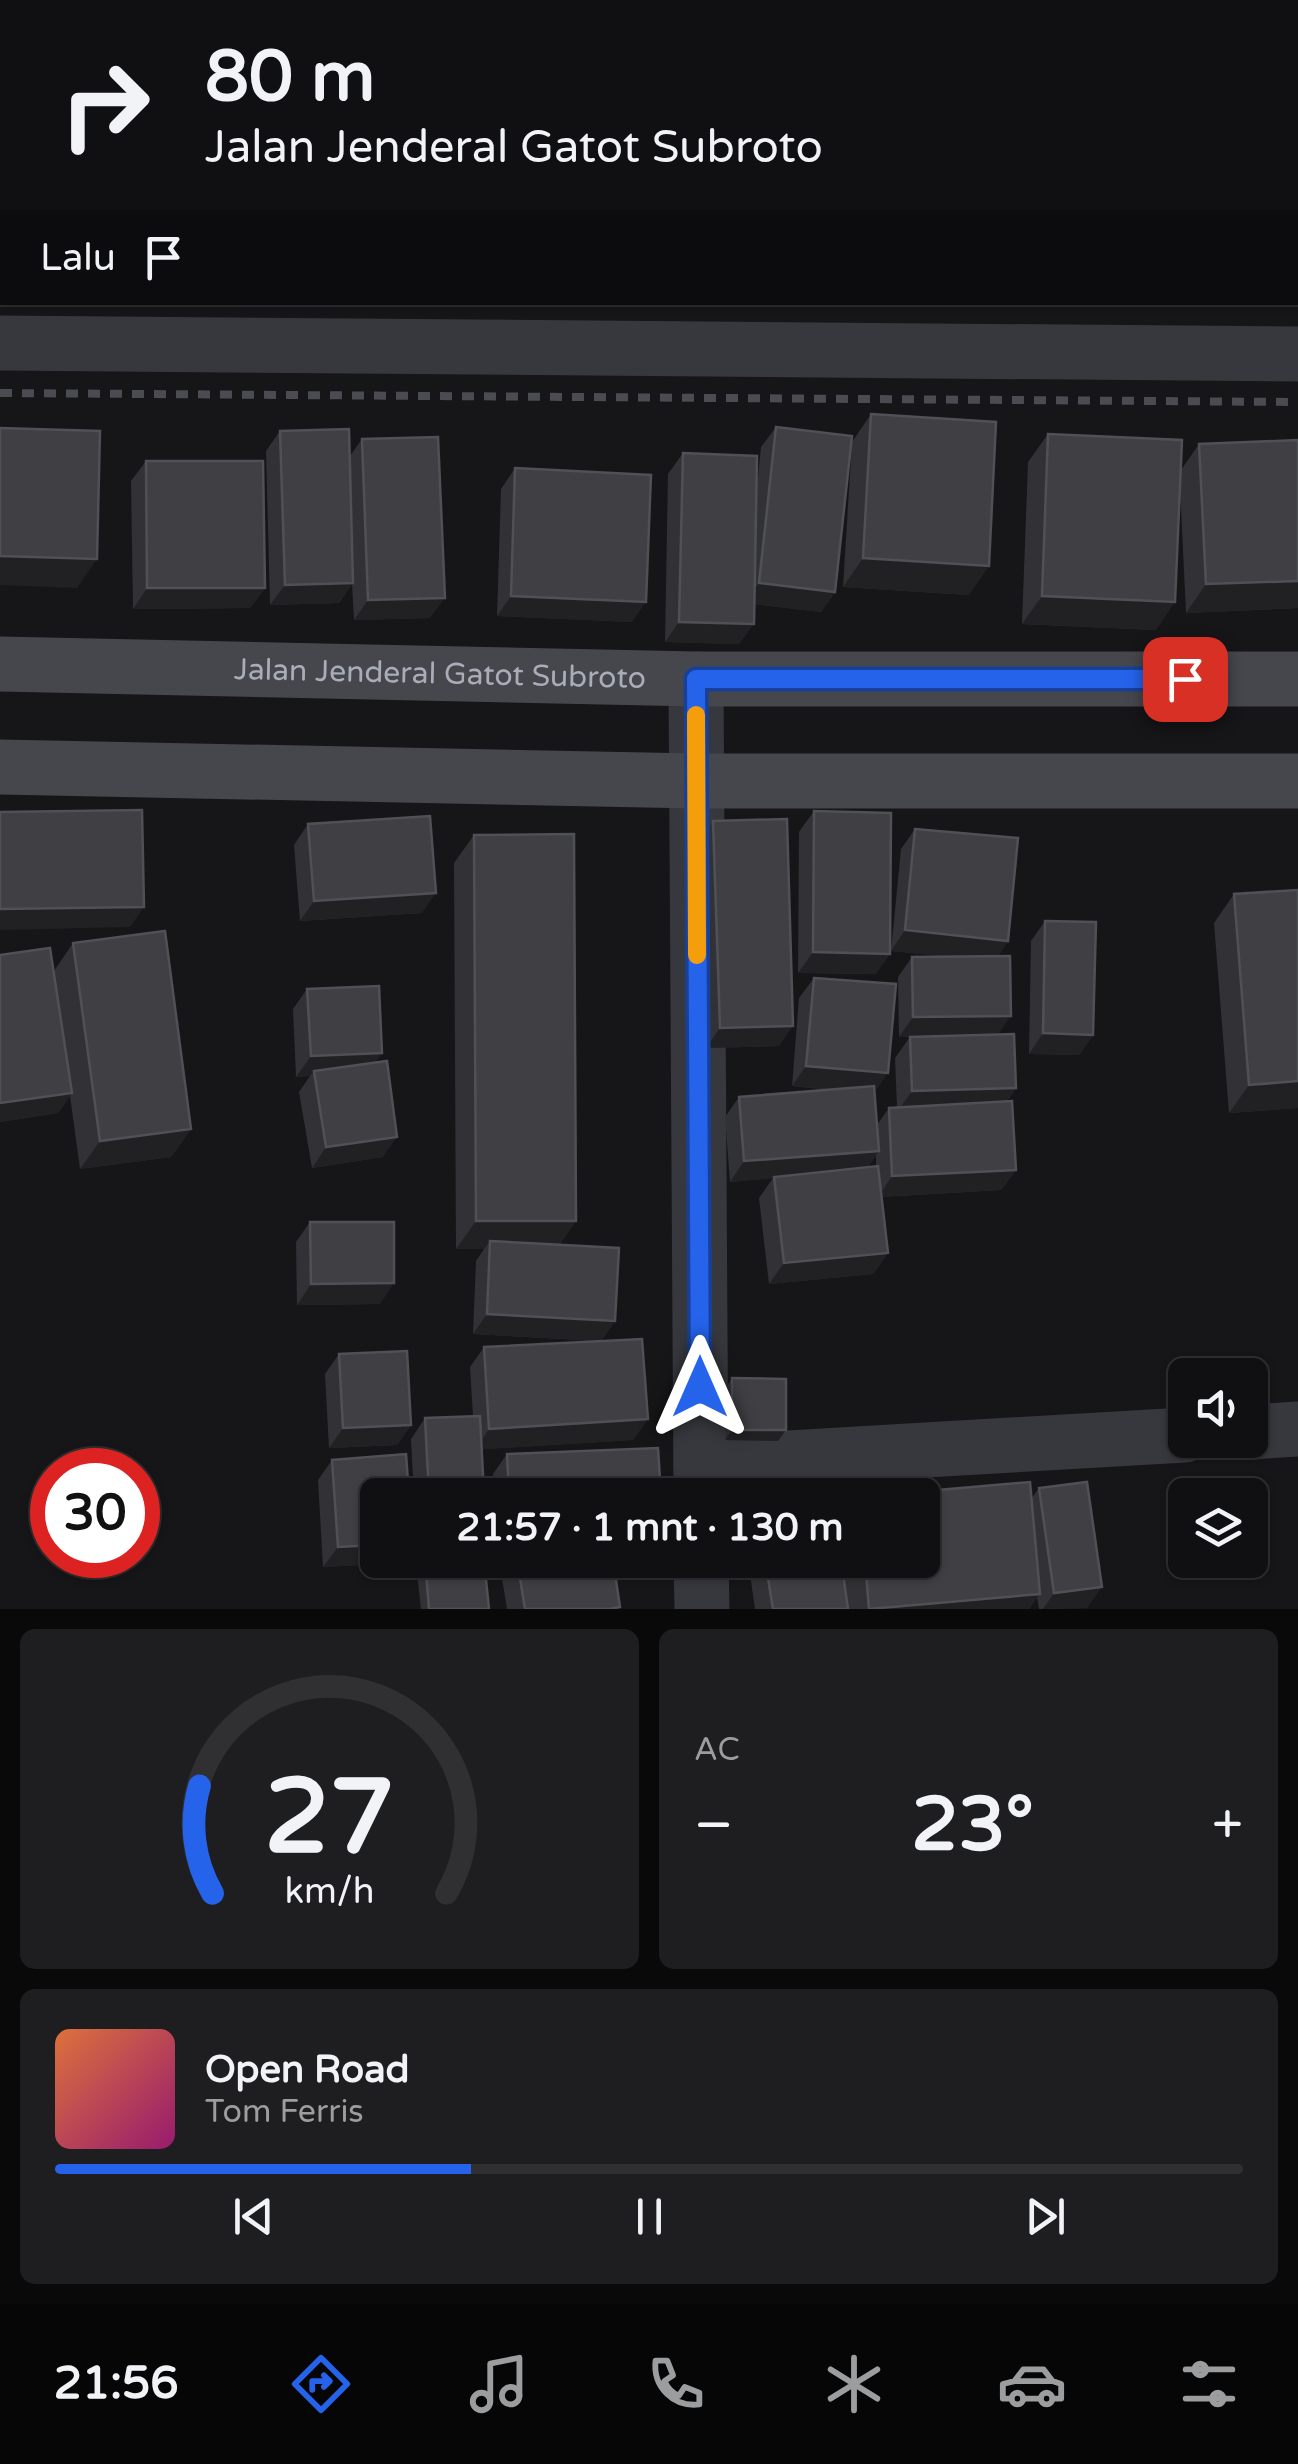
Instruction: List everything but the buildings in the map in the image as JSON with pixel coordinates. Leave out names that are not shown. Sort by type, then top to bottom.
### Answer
[{"type":"main road","name":"Jalan Jenderal Gatot Subroto","points":[[0,664],[696,679],[1298,679]]},
{"type":"main road","points":[[0,767],[696,781],[1298,781]]},
{"type":"street","points":[[0,343],[111,324],[1298,354]]},
{"type":"street","points":[[696,679],[701,1478]]},
{"type":"street","points":[[1268,1431],[1298,1429]]},
{"type":"street","points":[[712,1478],[1168,1438]]},
{"type":"street","points":[[701,1578],[702,1609]]},
{"type":"railway","points":[[0,393],[1298,402]]},
{"type":"slow traffic","points":[[696,715],[697,955]]},
{"type":"route","points":[[700,1387],[696,679],[1185,679]]}]
